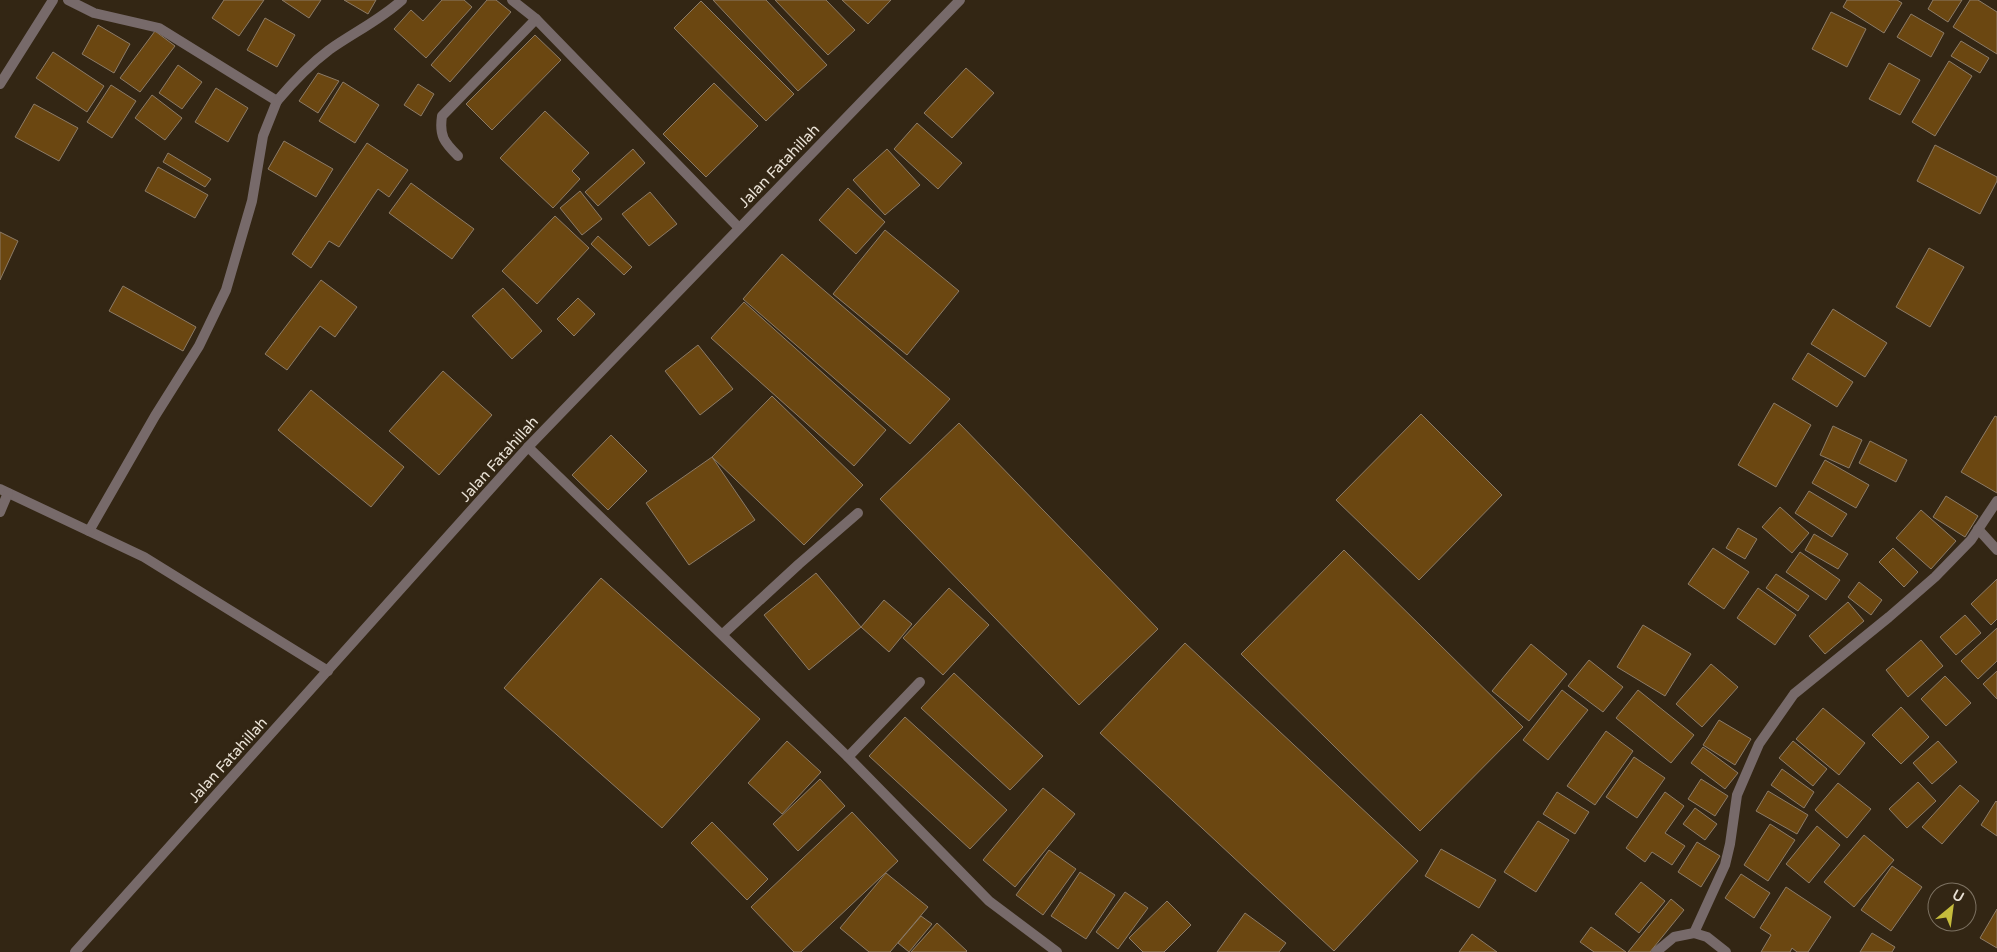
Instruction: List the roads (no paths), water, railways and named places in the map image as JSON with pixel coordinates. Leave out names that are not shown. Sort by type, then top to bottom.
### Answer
[{"type":"street","points":[[0,84],[53,0]]},
{"type":"street","points":[[68,0],[94,13],[159,28],[277,101]]},
{"type":"street","points":[[89,531],[155,416],[199,346],[226,290],[252,201],[263,136],[277,101],[309,66],[330,50],[389,12],[402,0]]},
{"type":"street","points":[[512,0],[536,19],[739,228]]},
{"type":"street","name":"Jalan Fatahillah","points":[[75,952],[528,447],[960,0]]},
{"type":"street","points":[[458,156],[446,144],[440,130],[442,116],[536,19]]},
{"type":"street","points":[[528,447],[848,757],[989,901],[1057,952]]},
{"type":"street","points":[[0,512],[4,491],[144,557],[328,671]]},
{"type":"street","points":[[1694,933],[1725,865],[1737,795],[1759,744],[1784,708],[1794,694],[1935,577],[1971,540],[1997,502]]},
{"type":"street","points":[[723,634],[858,513]]},
{"type":"street","points":[[1978,529],[1997,550]]},
{"type":"street","points":[[848,757],[920,682]]},
{"type":"street","points":[[1656,952],[1674,938],[1694,933],[1707,937],[1726,952]]}]
